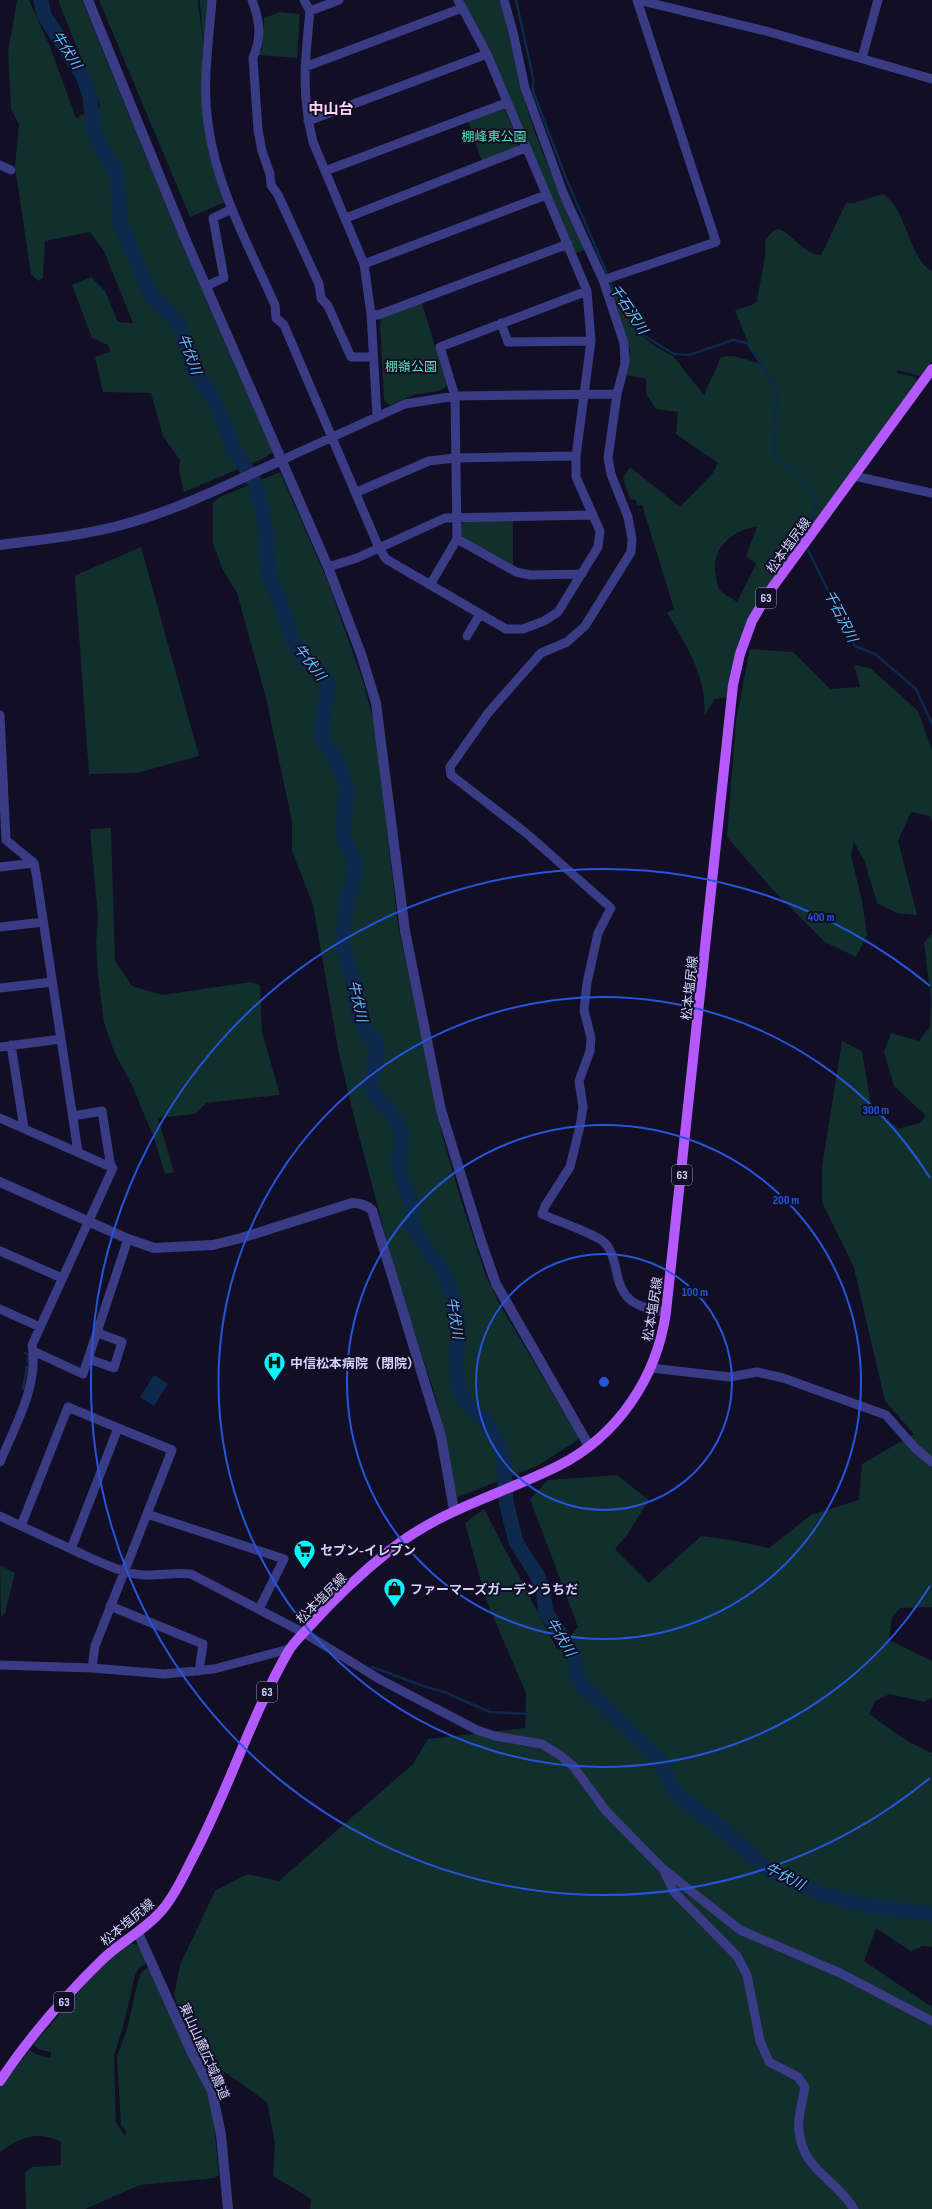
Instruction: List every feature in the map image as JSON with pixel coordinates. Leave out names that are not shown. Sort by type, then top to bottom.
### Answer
[{"type":"main road","name":"松本塩尻線","points":[[0,2081],[73,1991],[103,1958],[138,1933],[164,1909],[212,1822],[258,1710],[289,1649],[345,1590],[389,1551],[425,1526],[454,1510],[559,1466],[586,1448],[608,1430],[629,1406],[651,1368],[659,1349],[666,1312],[716,858],[725,746],[740,654],[752,621],[769,592],[932,369]]},
{"type":"street","points":[[88,0],[206,286],[280,461],[328,568],[361,654],[376,703],[405,931],[441,1110],[481,1242],[496,1284],[586,1448]]},
{"type":"street","points":[[212,0],[209,43],[206,55],[208,123],[217,171],[232,209],[275,305],[276,318],[284,325],[357,492],[379,548],[386,559],[506,628],[523,629],[544,621],[558,612],[598,547],[600,531],[576,477],[576,456],[592,341],[587,291],[506,103],[487,54],[460,4],[305,67]]},
{"type":"street","points":[[252,0],[260,20],[258,48],[254,58],[258,130],[270,174],[270,185],[278,195],[319,284],[321,298],[328,306],[350,357],[373,357]]},
{"type":"street","points":[[304,0],[310,11],[304,96],[308,121],[313,142],[364,264],[371,314],[377,416]]},
{"type":"street","points":[[310,11],[339,0]]},
{"type":"street","points":[[504,0],[513,32],[525,88],[564,195],[607,279],[624,343],[625,363],[617,394],[608,458],[611,474],[628,517],[632,539],[631,552],[585,626],[567,642],[541,653],[488,713],[450,767],[451,775],[526,833],[611,908],[598,933],[587,983],[584,1010],[591,1038],[590,1051],[580,1081],[583,1107],[580,1126],[570,1167],[545,1206],[542,1214],[592,1236],[606,1244],[614,1258],[621,1290],[632,1303],[643,1308],[666,1312]]},
{"type":"street","points":[[607,279],[716,242],[637,0]]},
{"type":"street","points":[[637,0],[766,31],[932,79]]},
{"type":"street","points":[[862,58],[878,0]]},
{"type":"street","points":[[308,121],[487,54]]},
{"type":"street","points":[[325,171],[506,103]]},
{"type":"street","points":[[346,218],[525,148]]},
{"type":"street","points":[[0,165],[11,170]]},
{"type":"street","points":[[364,264],[546,195]]},
{"type":"street","points":[[206,286],[224,278],[213,218],[232,209]]},
{"type":"street","points":[[371,314],[378,315],[568,244]]},
{"type":"street","points":[[430,585],[456,539],[455,396],[440,347],[587,291]]},
{"type":"street","points":[[501,323],[508,342],[592,341]]},
{"type":"street","points":[[0,544],[77,535],[111,528],[147,518],[209,493],[405,404],[455,396],[585,393],[617,394]]},
{"type":"street","points":[[357,492],[429,461],[455,458],[576,456]]},
{"type":"street","points":[[854,476],[932,493]]},
{"type":"street","points":[[328,568],[379,548],[445,518],[593,516]]},
{"type":"street","points":[[456,539],[516,572],[530,575],[582,574]]},
{"type":"street","points":[[468,636],[480,614]]},
{"type":"street","points":[[0,715],[2,808],[6,840],[34,863],[78,1152]]},
{"type":"street","points":[[0,868],[34,863]]},
{"type":"street","points":[[0,927],[43,922]]},
{"type":"street","points":[[0,988],[52,982]]},
{"type":"street","points":[[0,1047],[61,1039]]},
{"type":"street","points":[[11,1045],[24,1128]]},
{"type":"street","points":[[0,1462],[28,1392],[33,1351],[32,1345],[113,1168],[111,1168],[102,1111],[72,1116]]},
{"type":"street","points":[[0,1118],[111,1168]]},
{"type":"street","points":[[0,1182],[128,1239],[154,1248],[213,1245],[241,1238],[352,1204],[358,1203],[368,1206],[372,1210],[440,1436],[454,1510]]},
{"type":"street","points":[[33,1351],[83,1374],[98,1333],[128,1239]]},
{"type":"street","points":[[0,1251],[62,1278]]},
{"type":"street","points":[[0,1309],[40,1327]]},
{"type":"street","points":[[89,1359],[114,1368],[122,1342],[98,1333]]},
{"type":"street","points":[[651,1368],[730,1377],[757,1372],[783,1378],[886,1415],[915,1448],[932,1462]]},
{"type":"street","points":[[21,1526],[68,1407],[172,1450],[95,1646],[92,1668]]},
{"type":"street","points":[[71,1549],[118,1428]]},
{"type":"street","points":[[147,1514],[284,1559],[259,1609]]},
{"type":"street","points":[[0,1516],[71,1549],[124,1571],[145,1576],[175,1572],[191,1574],[304,1633],[381,1680],[477,1730],[495,1736],[542,1744],[561,1756],[573,1766],[606,1811],[662,1868],[740,1930],[840,1973],[932,2021]]},
{"type":"street","points":[[110,1606],[203,1644],[199,1671]]},
{"type":"street","points":[[0,1665],[92,1668],[165,1674],[199,1671],[289,1649]]},
{"type":"street","points":[[662,1868],[674,1892],[737,1956],[747,1975],[760,2041],[769,2062],[798,2077],[804,2087],[798,2129],[808,2160],[847,2197],[854,2209]]},
{"type":"street","name":"東山山麓広域農道","points":[[138,1933],[192,2053],[212,2090],[222,2135],[228,2209]]},
{"type":"green space","points":[[17,0],[29,0],[50,47],[76,118],[100,106],[58,0],[82,0],[181,242],[273,452],[264,458],[184,492],[179,470],[180,460],[163,436],[151,393],[103,392],[95,357],[110,352],[108,345],[92,338],[72,285],[91,277],[105,291],[118,322],[133,323],[104,251],[90,232],[45,241],[43,278],[38,281],[31,274],[15,167],[19,124],[11,109],[8,52]]},
{"type":"green space","points":[[99,0],[198,0],[203,39],[202,60],[205,127],[214,171],[225,202],[190,217]]},
{"type":"green space","points":[[200,0],[209,0],[204,44],[200,6]]},
{"type":"green space","points":[[463,0],[499,0],[522,91],[535,132],[550,172],[585,250],[575,253],[519,125],[490,49],[477,31]]},
{"type":"green space","points":[[280,12],[300,14],[297,58],[258,55],[262,49],[264,18]]},
{"type":"green space","name":"棚峰東公園","points":[[498,108],[505,110],[519,142],[516,149],[482,162],[468,120]]},
{"type":"green space","points":[[882,194],[890,200],[897,209],[918,256],[924,265],[932,271],[932,361],[920,376],[897,370],[897,373],[915,377],[917,381],[757,604],[728,697],[715,699],[704,716],[703,688],[694,662],[667,613],[674,609],[642,505],[637,506],[636,500],[630,499],[623,478],[630,467],[680,507],[713,473],[718,463],[676,434],[678,412],[656,409],[646,394],[646,379],[626,375],[630,350],[609,283],[641,335],[653,345],[673,356],[704,395],[721,357],[734,356],[762,364],[748,343],[735,310],[752,305],[757,301],[766,245],[765,240],[774,230],[780,229],[809,252],[821,255],[846,203],[854,203]],"holes":[[[757,527],[746,556],[756,564],[737,602],[718,588],[715,567],[716,558],[719,550],[731,537],[739,532]]]},
{"type":"green space","name":"棚嶺公園","points":[[421,300],[447,386],[440,391],[414,395],[390,405],[384,401],[380,323],[382,316]]},
{"type":"green space","points":[[280,472],[328,582],[364,684],[375,726],[398,925],[442,1134],[460,1197],[486,1276],[499,1303],[578,1437],[578,1440],[537,1466],[458,1497],[453,1494],[446,1440],[435,1395],[396,1275],[355,1121],[339,1054],[313,905],[292,851],[292,822],[266,698],[237,593],[222,568],[213,543],[213,502],[220,497]]},
{"type":"green space","points":[[513,520],[513,567],[465,539],[460,534],[461,525],[465,521]]},
{"type":"green space","points":[[141,547],[199,756],[137,773],[89,774],[75,578],[76,575]]},
{"type":"green space","points":[[750,649],[793,652],[830,689],[860,687],[854,665],[870,668],[918,711],[932,750],[932,822],[930,816],[911,812],[898,841],[917,915],[897,913],[877,903],[864,860],[854,842],[851,855],[862,901],[867,935],[856,957],[825,942],[773,890],[727,837],[736,720]]},
{"type":"green space","points":[[111,828],[115,961],[132,986],[162,995],[250,982],[260,985],[262,1032],[280,1095],[206,1103],[195,1114],[158,1118],[174,1172],[165,1174],[154,1138],[132,1085],[115,1054],[104,1023],[98,975],[96,943],[98,918],[90,829]]},
{"type":"green space","points":[[932,934],[932,1607],[900,1608],[892,1618],[889,1640],[932,1661],[932,1698],[924,1702],[890,1694],[875,1701],[869,1714],[909,1742],[932,1753],[932,1947],[923,1946],[911,1951],[876,1928],[864,1961],[932,2007],[932,2209],[310,2209],[311,2199],[273,2176],[275,2144],[267,2102],[210,2062],[188,2035],[174,1995],[180,1965],[215,1891],[247,1874],[279,1881],[413,1764],[428,1739],[525,1728],[526,1693],[486,1600],[465,1523],[484,1509],[558,1651],[578,1627],[530,1499],[548,1480],[617,1475],[649,1500],[627,1535],[615,1549],[649,1583],[701,1536],[731,1540],[769,1548],[811,1515],[859,1500],[862,1464],[914,1434],[885,1401],[854,1268],[822,1202],[822,1167],[842,1041],[862,1051],[871,1105],[899,1129],[919,1123],[926,1116],[894,1086],[884,1052],[891,1033],[919,1041],[930,1027],[931,999],[924,942]]},
{"type":"green space","points":[[0,1565],[15,1573],[5,1613],[1,1617]]},
{"type":"green space","points":[[129,1943],[139,1945],[147,1963],[139,1968],[135,1975],[123,2027],[114,2056],[116,2122],[124,2135],[127,2132],[121,2125],[117,2057],[128,2026],[138,1980],[142,1972],[149,1966],[208,2094],[213,2113],[219,2175],[215,2178],[140,2185],[85,2209],[26,2209],[25,2172],[32,2167],[61,2165],[61,2142],[44,2136],[29,2137],[15,2142],[0,2152],[0,2087],[30,2050],[35,2054],[51,2058],[51,2052],[40,2050],[33,2045],[107,1958]]},
{"type":"water","points":[[154,1375],[168,1384],[154,1406],[140,1397]]},
{"type":"waterway","name":"牛伏川","points":[[41,0],[44,15],[83,76],[90,96],[93,127],[99,144],[117,173],[120,222],[149,292],[179,325],[194,371],[213,398],[233,448],[257,486],[266,530],[267,562],[271,582],[280,601],[293,642],[304,659],[325,678],[328,687],[322,724],[323,742],[332,752],[347,786],[343,837],[355,861],[352,887],[347,900],[342,944],[354,982],[355,997],[360,1019],[368,1036],[376,1042],[377,1055],[370,1083],[374,1094],[392,1114],[402,1133],[399,1163],[401,1177],[413,1207],[412,1225],[430,1254],[443,1270],[454,1299],[459,1331],[456,1367],[458,1384],[464,1400],[488,1425],[499,1444],[504,1464],[506,1502],[516,1542],[537,1575],[543,1589],[546,1613],[574,1654],[577,1676],[581,1684],[659,1759],[669,1782],[680,1797],[724,1830],[765,1868],[824,1895],[871,1906],[932,1914]]},
{"type":"waterway","name":"千石沢川","points":[[516,0],[533,77],[533,91],[566,178],[610,281],[643,335],[674,354],[689,355],[733,340],[747,343],[775,385],[779,396],[774,413],[776,428],[773,452],[776,458],[796,473],[813,493],[815,508],[807,525]]},
{"type":"waterway","name":"千石沢川","points":[[808,550],[855,646],[875,654],[916,689],[932,724]]},
{"type":"waterway","points":[[25,1353],[29,1355],[28,1362]]},
{"type":"waterway","points":[[23,1389],[27,1367]]},
{"type":"waterway","points":[[372,1667],[444,1692],[490,1712],[530,1714]]},
{"type":"place","name":"中信松本病院（閉院）","points":[[275,1382]]},
{"type":"place","name":"セブン-イレブン","points":[[304,1570]]},
{"type":"place","name":"ファーマーズガーデンうちだ","points":[[394,1608]]},
{"type":"district","name":"中山台","points":[[331,109]]}]
